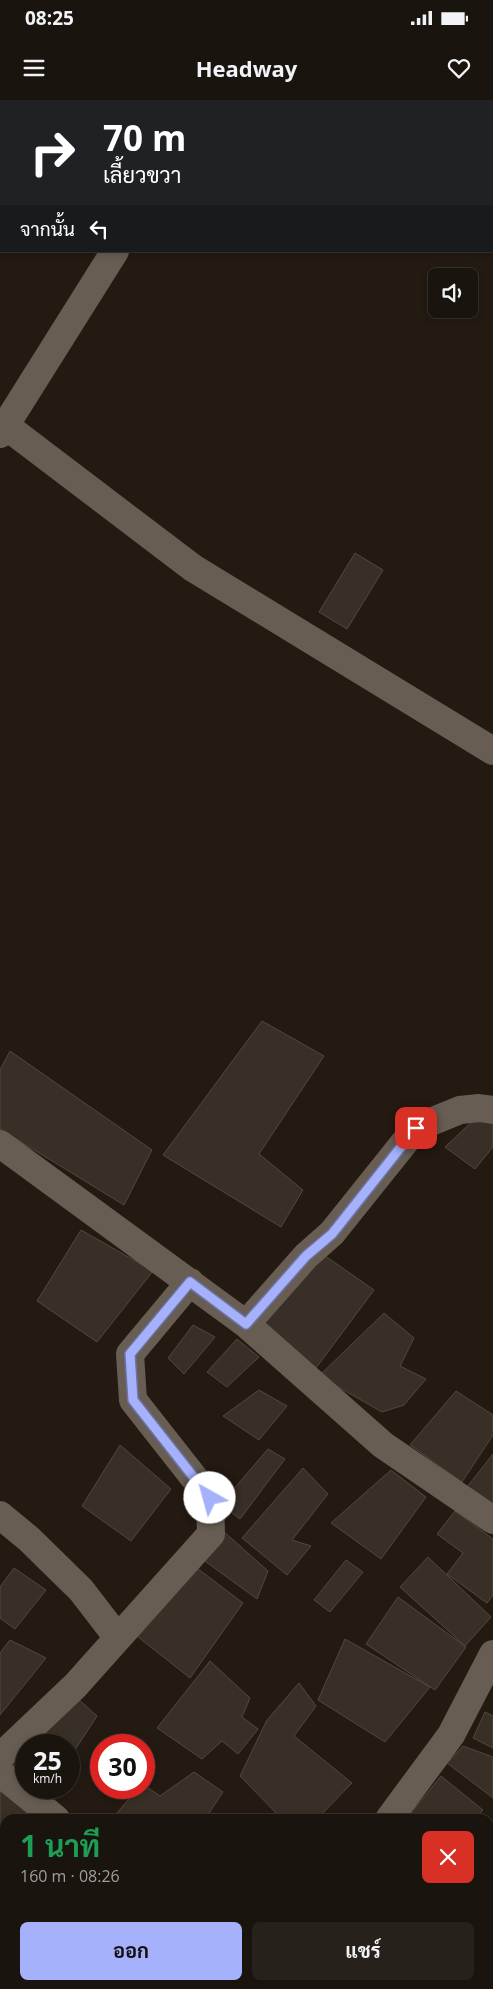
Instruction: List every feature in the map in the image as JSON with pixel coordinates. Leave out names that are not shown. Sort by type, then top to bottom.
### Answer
[{"type":"street","points":[[113,252],[3,430],[193,568],[493,752]]},
{"type":"street","points":[[246,1324],[306,1256],[332,1234],[416,1128],[460,1110],[479,1108],[493,1110]]},
{"type":"street","points":[[0,1144],[246,1324],[383,1445],[493,1520]]},
{"type":"street","points":[[0,1757],[75,1686],[211,1534],[210,1498],[133,1400],[130,1354],[190,1282]]},
{"type":"street","points":[[0,1515],[29,1539],[81,1590],[118,1638]]},
{"type":"street","points":[[393,1814],[451,1735],[493,1654]]},
{"type":"street","points":[[0,1773],[50,1814]]},
{"type":"building","points":[[355,553],[383,570],[347,629],[319,612]]},
{"type":"building","points":[[262,1021],[324,1056],[259,1154],[303,1190],[281,1227],[163,1155]]},
{"type":"building","points":[[10,1051],[152,1150],[124,1205],[0,1129],[0,1070]]},
{"type":"building","points":[[479,1115],[493,1122],[493,1147],[475,1169],[445,1147]]},
{"type":"building","points":[[81,1230],[153,1271],[97,1342],[37,1301]]},
{"type":"building","points":[[321,1253],[374,1290],[316,1368],[256,1323]]},
{"type":"building","points":[[384,1313],[414,1338],[400,1366],[426,1379],[404,1405],[382,1412],[319,1376]]},
{"type":"building","points":[[193,1325],[215,1337],[184,1374],[168,1358]]},
{"type":"building","points":[[237,1339],[259,1357],[227,1387],[207,1372]]},
{"type":"building","points":[[259,1390],[287,1406],[259,1440],[223,1416]]},
{"type":"building","points":[[456,1391],[493,1415],[493,1435],[462,1482],[410,1445]]},
{"type":"building","points":[[120,1445],[171,1489],[131,1541],[82,1506]]},
{"type":"building","points":[[268,1449],[285,1459],[240,1519],[221,1504]]},
{"type":"building","points":[[493,1454],[493,1505],[467,1487]]},
{"type":"building","points":[[303,1468],[328,1494],[292,1540],[311,1546],[287,1575],[242,1538]]},
{"type":"building","points":[[391,1470],[426,1497],[381,1559],[331,1523]]},
{"type":"building","points":[[455,1511],[493,1539],[493,1595],[487,1603],[447,1574],[463,1553],[437,1534]]},
{"type":"building","points":[[222,1530],[268,1571],[257,1599],[202,1559]]},
{"type":"building","points":[[428,1557],[491,1617],[465,1646],[400,1587]]},
{"type":"building","points":[[346,1560],[363,1572],[330,1612],[314,1600]]},
{"type":"building","points":[[193,1565],[243,1603],[190,1678],[133,1633]]},
{"type":"building","points":[[14,1568],[46,1590],[15,1629],[0,1618],[0,1587]]},
{"type":"building","points":[[398,1597],[466,1647],[435,1690],[366,1644]]},
{"type":"building","points":[[345,1639],[430,1687],[385,1742],[318,1700]]},
{"type":"building","points":[[10,1640],[46,1658],[0,1715],[0,1653]]},
{"type":"building","points":[[210,1661],[250,1698],[242,1717],[258,1729],[238,1754],[222,1741],[202,1759],[157,1728]]},
{"type":"building","points":[[299,1683],[316,1706],[294,1736],[352,1783],[322,1814],[277,1814],[240,1776],[267,1720]]},
{"type":"building","points":[[77,1698],[97,1716],[80,1742],[80,1734],[43,1734]]},
{"type":"building","points":[[485,1712],[493,1716],[493,1748],[473,1738]]},
{"type":"building","points":[[463,1746],[493,1757],[493,1798],[447,1763]]},
{"type":"building","points":[[194,1772],[223,1792],[208,1814],[116,1814],[129,1799],[155,1799],[155,1793],[160,1796]]},
{"type":"building","points":[[441,1776],[483,1810],[479,1814],[410,1814]]},
{"type":"building","points":[[0,1791],[31,1814],[0,1814]]},
{"type":"route","points":[[210,1498],[133,1400],[130,1354],[190,1282],[246,1324],[306,1256],[332,1234],[416,1128]]}]
